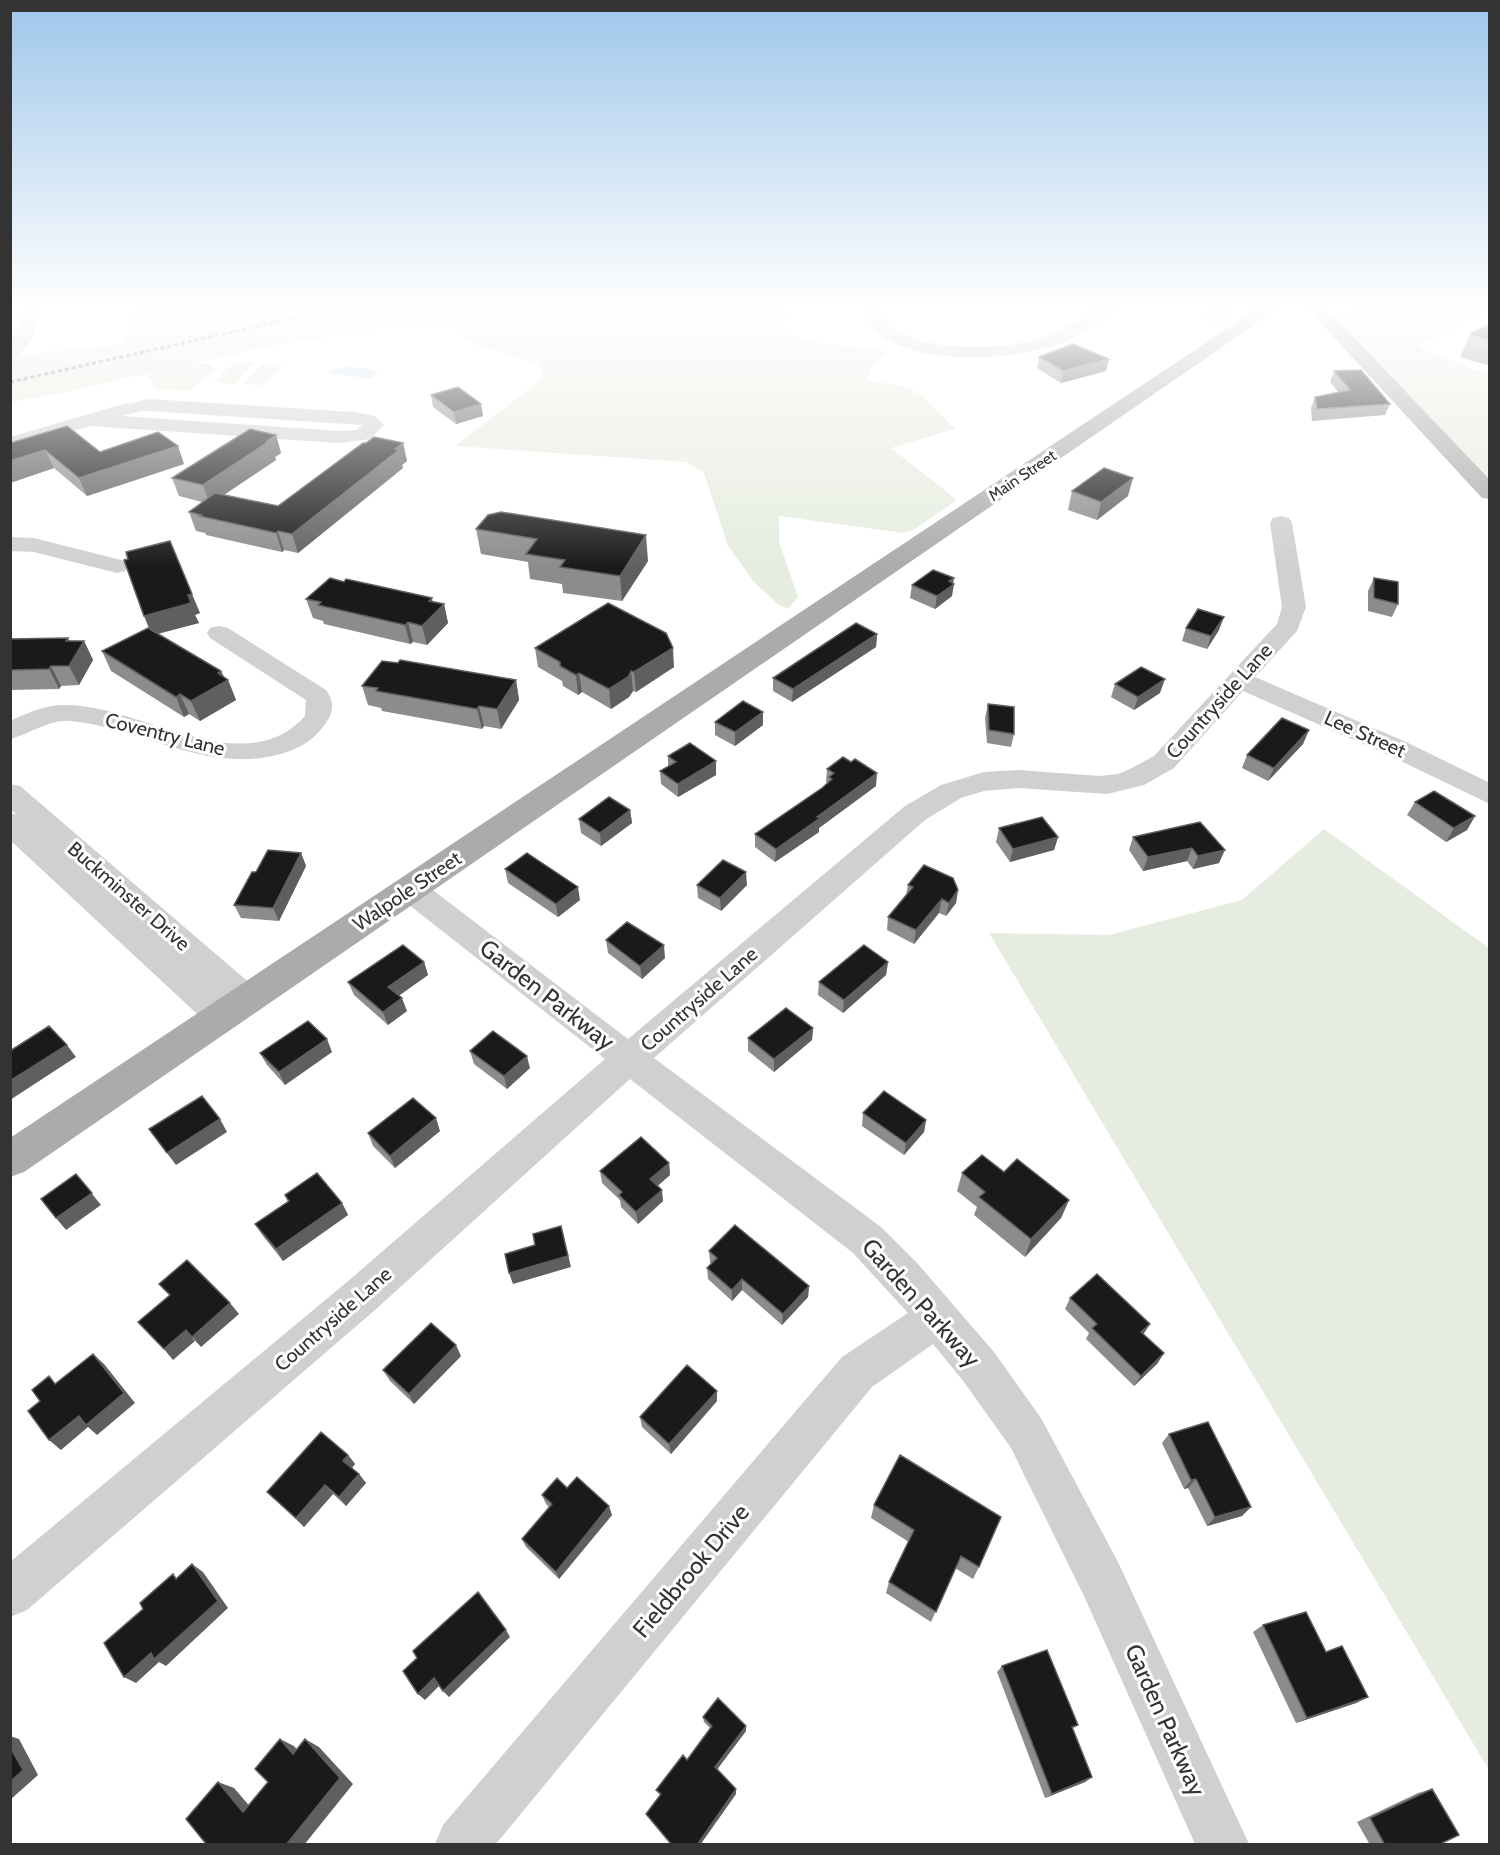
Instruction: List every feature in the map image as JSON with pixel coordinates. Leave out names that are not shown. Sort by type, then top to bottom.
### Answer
[{"type":"main road","name":"Main Street","points":[[804,623],[1142,395]]},
{"type":"main road","points":[[1397,395],[1490,493]]},
{"type":"main road","name":"Walpole Street","points":[[10,1160],[804,623]]},
{"type":"street","points":[[10,444],[88,420],[132,407],[157,405],[355,418],[368,420],[374,425],[363,435],[339,437],[88,420]]},
{"type":"street","name":"Countryside Lane","points":[[10,1593],[361,1296],[629,1059],[915,813],[940,795],[969,783],[1001,778],[1093,785],[1116,784],[1139,776],[1164,762],[1238,678],[1288,626],[1294,607],[1281,523]]},
{"type":"street","points":[[10,544],[34,545],[117,566]]},
{"type":"street","name":"Coventry Lane","points":[[10,731],[39,718],[68,713],[92,716],[213,748],[247,751],[279,746],[304,732],[319,714],[321,704],[317,696],[219,633]]},
{"type":"street","name":"Lee Street","points":[[1238,678],[1396,748],[1490,795]]},
{"type":"street","name":"Buckminster Drive","points":[[10,793],[234,1009]]},
{"type":"street","name":"Buckminster Drive","points":[[10,823],[234,1009]]},
{"type":"street","name":"Garden Parkway","points":[[410,889],[629,1059],[825,1206],[867,1240],[904,1278],[979,1367],[1026,1433],[1101,1579],[1222,1845]]},
{"type":"street","name":"Fieldbrook Drive","points":[[462,1845],[857,1372],[893,1345],[937,1318]]},
{"type":"shaded area","points":[[11,395],[53,395],[11,402]]},
{"type":"shaded area","points":[[522,395],[920,395],[955,429],[891,448],[957,500],[915,529],[904,533],[779,516],[779,542],[798,597],[788,609],[778,604],[754,582],[728,546],[704,473],[687,462],[455,446]]},
{"type":"shaded area","points":[[1408,395],[1489,395],[1489,481]]},
{"type":"shaded area","points":[[1324,829],[1489,948],[1489,1770],[989,933],[1109,935],[1242,900]]},
{"type":"building","points":[[431,395],[468,395],[481,404],[454,412]]},
{"type":"building","points":[[1327,395],[1382,395],[1390,404],[1317,409],[1315,397]]},
{"type":"building","points":[[67,426],[100,452],[158,432],[178,446],[79,478],[45,450],[10,461],[10,443]]},
{"type":"building","points":[[250,429],[276,435],[203,485],[172,478]]},
{"type":"building","points":[[374,437],[403,443],[395,449],[399,450],[292,534],[278,531],[276,533],[189,512],[215,493],[278,506]]},
{"type":"building","points":[[1104,468],[1133,478],[1101,502],[1072,491]]},
{"type":"building","points":[[501,512],[646,535],[620,576],[560,567],[565,560],[526,554],[537,539],[476,529],[488,515]]},
{"type":"building","points":[[170,541],[192,594],[188,595],[191,603],[144,616],[124,560],[128,559],[126,552]]},
{"type":"building","points":[[933,570],[954,578],[949,581],[954,584],[937,596],[912,585]]},
{"type":"building","points":[[330,578],[344,582],[346,579],[432,598],[429,601],[444,604],[422,626],[408,622],[405,625],[318,605],[321,602],[306,599]]},
{"type":"building","points":[[1374,578],[1398,582],[1398,604],[1374,598]]},
{"type":"building","points":[[608,603],[666,633],[673,648],[634,672],[631,671],[628,677],[609,689],[579,673],[576,675],[560,666],[560,662],[535,648]]},
{"type":"building","points":[[1198,609],[1224,617],[1211,636],[1186,628]]},
{"type":"building","points":[[856,623],[877,634],[793,689],[773,678]]},
{"type":"building","points":[[148,628],[221,671],[218,673],[228,680],[191,701],[180,694],[176,697],[102,651]]},
{"type":"building","points":[[68,638],[66,641],[84,641],[69,666],[10,670],[10,639]]},
{"type":"building","points":[[400,660],[516,680],[497,709],[479,706],[477,709],[376,691],[378,688],[362,686],[382,661],[398,663]]},
{"type":"building","points":[[1141,667],[1165,679],[1138,697],[1115,684]]},
{"type":"building","points":[[743,701],[763,712],[735,732],[715,722]]},
{"type":"building","points":[[988,704],[1014,707],[1014,734],[989,730]]},
{"type":"building","points":[[1282,718],[1309,730],[1274,768],[1247,755]]},
{"type":"building","points":[[690,743],[716,761],[678,784],[660,771],[676,762],[668,756]]},
{"type":"building","points":[[843,757],[851,762],[855,759],[877,773],[776,849],[755,834],[822,788],[832,779],[829,777],[834,773],[827,769]]},
{"type":"building","points":[[1434,791],[1475,816],[1454,828],[1415,802]]},
{"type":"building","points":[[609,797],[630,810],[600,833],[579,819]]},
{"type":"building","points":[[1042,817],[1058,837],[1013,849],[999,828]]},
{"type":"building","points":[[1200,822],[1225,850],[1198,856],[1192,848],[1148,857],[1133,837]]},
{"type":"building","points":[[268,850],[301,853],[273,908],[234,905],[252,872],[256,872]]},
{"type":"building","points":[[527,853],[578,887],[556,904],[505,869]]},
{"type":"building","points":[[723,860],[746,872],[720,898],[697,885]]},
{"type":"building","points":[[924,865],[953,878],[958,890],[949,903],[942,899],[916,930],[888,917],[913,887],[908,885]]},
{"type":"building","points":[[627,922],[664,945],[640,966],[606,940]]},
{"type":"building","points":[[403,945],[424,962],[388,987],[402,998],[383,1012],[348,982]]},
{"type":"building","points":[[864,945],[888,962],[844,1000],[819,982]]},
{"type":"building","points":[[786,1008],[813,1028],[774,1059],[748,1038]]},
{"type":"building","points":[[308,1021],[327,1039],[279,1072],[260,1053]]},
{"type":"building","points":[[49,1026],[67,1045],[10,1081],[10,1051]]},
{"type":"building","points":[[493,1031],[527,1056],[504,1076],[470,1051]]},
{"type":"building","points":[[884,1091],[926,1120],[906,1143],[863,1113]]},
{"type":"building","points":[[202,1096],[220,1119],[167,1153],[149,1129]]},
{"type":"building","points":[[413,1098],[436,1118],[390,1156],[368,1133]]},
{"type":"building","points":[[641,1137],[669,1163],[650,1179],[662,1190],[636,1212],[619,1195],[622,1192],[600,1171]]},
{"type":"building","points":[[982,1155],[1004,1172],[1017,1159],[1069,1200],[1031,1239],[979,1197],[985,1192],[962,1173]]},
{"type":"building","points":[[317,1173],[342,1203],[276,1249],[255,1224],[289,1201],[285,1195]]},
{"type":"building","points":[[76,1174],[92,1193],[56,1218],[41,1199]]},
{"type":"building","points":[[735,1225],[809,1286],[783,1314],[742,1279],[732,1290],[707,1268],[717,1258],[709,1251]]},
{"type":"building","points":[[561,1226],[568,1256],[509,1273],[505,1254],[535,1245],[533,1234]]},
{"type":"building","points":[[187,1260],[230,1303],[192,1337],[186,1330],[164,1349],[138,1322],[170,1295],[159,1284]]},
{"type":"building","points":[[1097,1274],[1150,1324],[1141,1332],[1164,1353],[1141,1376],[1092,1328],[1097,1324],[1070,1298]]},
{"type":"building","points":[[431,1323],[456,1345],[409,1394],[383,1370]]},
{"type":"building","points":[[93,1354],[124,1393],[86,1425],[79,1416],[49,1440],[28,1411],[40,1401],[32,1390],[49,1376],[55,1384]]},
{"type":"building","points":[[687,1365],[717,1391],[669,1444],[640,1417]]},
{"type":"building","points":[[1208,1422],[1251,1507],[1215,1517],[1196,1479],[1191,1480],[1169,1434]]},
{"type":"building","points":[[321,1432],[348,1455],[343,1461],[359,1474],[339,1497],[325,1485],[296,1518],[267,1492]]},
{"type":"building","points":[[900,1455],[1001,1517],[979,1567],[961,1556],[936,1612],[889,1582],[914,1530],[874,1505]]},
{"type":"building","points":[[577,1477],[609,1506],[556,1572],[522,1539],[552,1504],[542,1495],[557,1478],[567,1488]]},
{"type":"building","points":[[192,1564],[218,1601],[154,1659],[151,1653],[124,1677],[104,1643],[143,1609],[140,1603],[173,1574],[176,1579]]},
{"type":"building","points":[[478,1592],[506,1630],[443,1691],[434,1678],[418,1694],[403,1671],[417,1658],[413,1651]]},
{"type":"building","points":[[1306,1612],[1326,1652],[1342,1646],[1368,1697],[1307,1718],[1263,1625]]},
{"type":"building","points":[[1047,1650],[1078,1725],[1072,1727],[1092,1777],[1052,1794],[1002,1666]]},
{"type":"building","points":[[718,1698],[746,1726],[715,1767],[736,1789],[697,1845],[672,1845],[646,1814],[661,1794],[656,1790],[683,1755],[687,1760],[712,1726],[703,1717]]},
{"type":"building","points":[[280,1739],[293,1754],[305,1739],[340,1778],[286,1845],[207,1845],[186,1819],[218,1782],[243,1812],[268,1782],[255,1769]]},
{"type":"building","points":[[10,1747],[23,1770],[10,1782]]},
{"type":"building","points":[[1432,1789],[1459,1835],[1442,1843],[1443,1845],[1385,1845],[1370,1818]]}]
